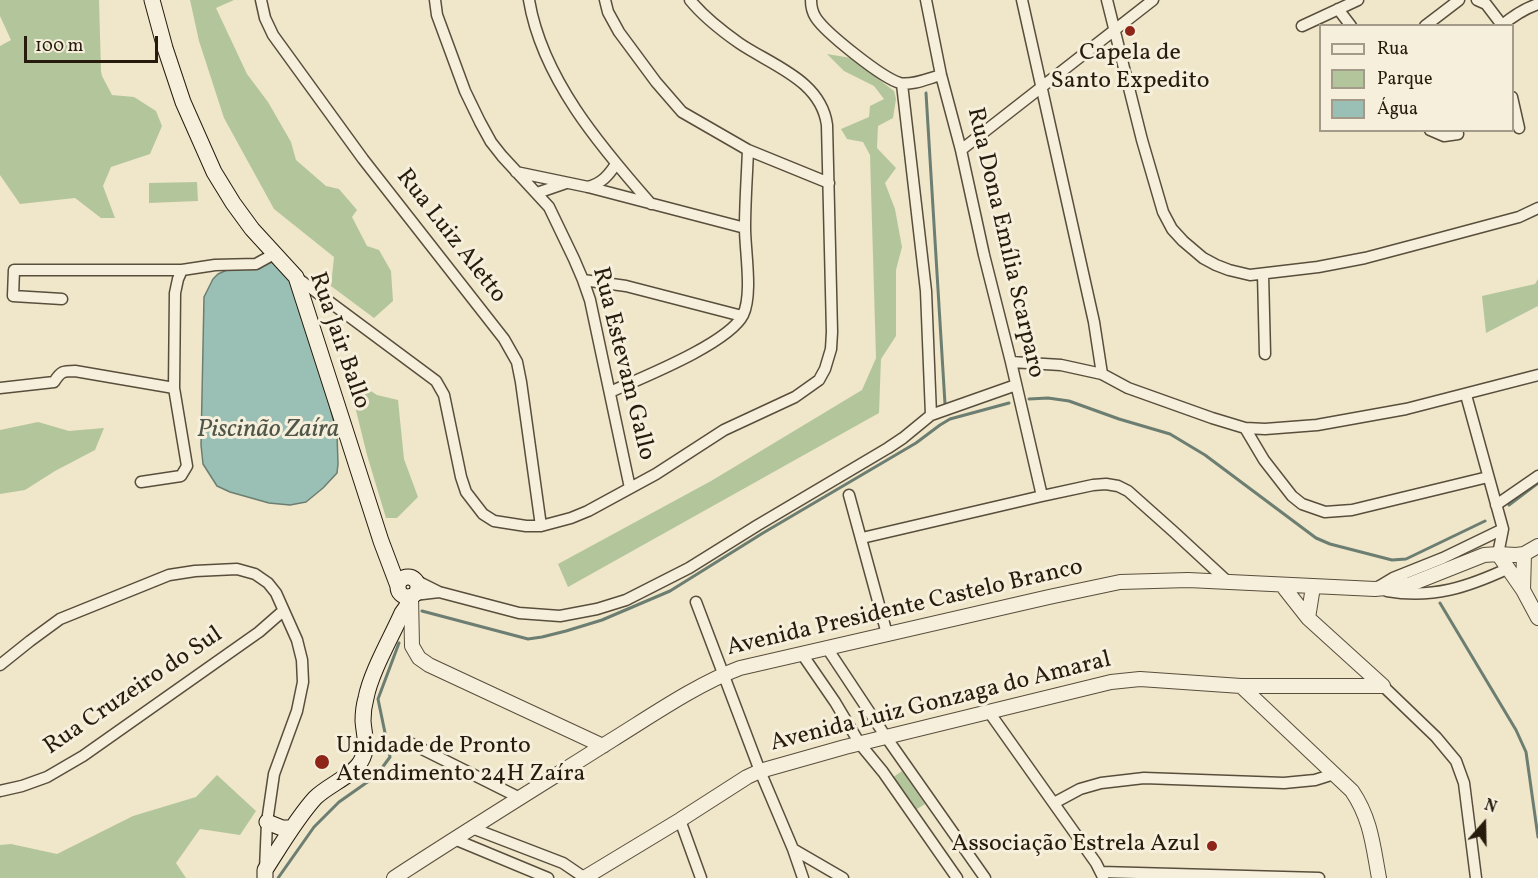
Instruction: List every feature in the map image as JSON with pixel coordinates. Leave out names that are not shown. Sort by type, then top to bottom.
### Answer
[{"type":"main road","name":"Rua Jair Ballo","points":[[152,0],[183,102],[214,172],[252,229],[296,277],[384,547],[408,589]]},
{"type":"main road","points":[[262,875],[292,828],[315,798],[357,768],[362,760],[366,748],[363,720],[369,685],[402,613],[408,589]]},
{"type":"main road","points":[[267,822],[282,828],[292,828]]},
{"type":"street","name":"Rua Luiz Aletto","points":[[261,0],[265,18],[273,35],[363,159],[504,339],[517,362],[541,526]]},
{"type":"street","name":"Rua Estevam Gallo","points":[[435,0],[437,15],[465,91],[480,122],[502,156],[549,207],[584,280],[630,488]]},
{"type":"street","points":[[529,0],[537,30],[559,84],[616,164],[651,204]]},
{"type":"street","points":[[605,0],[608,12],[619,32],[656,82],[687,115],[748,150],[829,183]]},
{"type":"street","points":[[296,277],[436,381],[441,388],[447,407],[466,492],[483,514],[494,521],[512,525],[541,526],[579,514],[656,474],[719,433],[795,397],[819,380],[828,360],[832,332],[826,120],[815,95],[805,85],[739,43],[690,0]]},
{"type":"street","points":[[811,0],[811,8],[818,21],[874,69],[902,84],[941,75]]},
{"type":"street","name":"Rua Dona Emília Scarparo","points":[[926,0],[941,75],[961,150],[1042,496]]},
{"type":"street","points":[[1022,0],[1092,313],[1102,374]]},
{"type":"street","points":[[1107,0],[1142,140],[1163,212],[1172,229],[1192,250],[1216,265],[1250,275],[1318,267],[1365,258],[1519,217],[1538,208]]},
{"type":"street","points":[[961,150],[1153,0]]},
{"type":"street","points":[[1302,26],[1358,0]]},
{"type":"street","points":[[1428,24],[1459,0]]},
{"type":"street","points":[[1477,0],[1486,4],[1501,24]]},
{"type":"street","points":[[1503,24],[1514,15],[1538,4]]},
{"type":"street","points":[[1338,9],[1349,24]]},
{"type":"street","points":[[902,84],[926,291],[931,415]]},
{"type":"street","points":[[1514,106],[1519,128]]},
{"type":"street","points":[[1435,132],[1444,136],[1457,132]]},
{"type":"street","points":[[610,392],[711,344],[734,326],[742,316],[746,307],[747,286],[745,228],[748,150]]},
{"type":"street","points":[[588,187],[606,178],[616,164]]},
{"type":"street","points":[[516,172],[588,187],[745,228]]},
{"type":"street","points":[[537,192],[566,183]]},
{"type":"street","points":[[62,298],[13,296],[14,270],[182,270],[215,265],[256,264],[274,254]]},
{"type":"street","points":[[141,482],[181,476],[187,466],[174,388],[175,293],[182,270]]},
{"type":"street","points":[[1263,274],[1265,354]]},
{"type":"street","points":[[584,280],[626,286],[742,316]]},
{"type":"street","points":[[1011,362],[1061,365],[1102,374],[1136,391],[1212,418],[1245,428],[1264,429],[1317,425],[1406,410],[1538,375]]},
{"type":"street","points":[[0,388],[54,382],[64,371],[75,371],[174,388]]},
{"type":"street","points":[[603,746],[429,665],[419,658],[412,646],[408,589],[439,592],[519,613],[560,616],[597,609],[626,600],[689,568],[888,448],[931,415],[1016,385]]},
{"type":"street","points":[[1466,395],[1503,529],[1498,554],[1523,590],[1538,618]]},
{"type":"street","points":[[1245,428],[1264,460],[1292,496],[1302,504],[1325,512],[1352,510],[1488,477]]},
{"type":"street","points":[[1496,505],[1538,476]]},
{"type":"street","points":[[862,538],[1042,496],[1106,484],[1128,491],[1227,581]]},
{"type":"street","points":[[849,495],[887,634]]},
{"type":"street","points":[[1375,589],[1393,578],[1443,558],[1503,529]]},
{"type":"street","name":"Avenida Presidente Castelo Branco","points":[[1375,589],[1404,586],[1484,555],[1524,554],[1538,546]]},
{"type":"street","points":[[1523,590],[1524,554]]},
{"type":"street","name":"Avenida Presidente Castelo Branco","points":[[394,878],[603,746],[724,674],[740,668],[1120,582],[1227,581],[1375,589],[1401,593],[1447,591],[1469,585],[1509,568]]},
{"type":"street","points":[[0,665],[60,619],[169,575],[216,569],[237,569],[255,574],[268,583],[276,594],[297,640],[302,660],[303,682],[297,711],[274,774],[262,875]]},
{"type":"street","points":[[1282,585],[1308,618],[1436,737],[1456,761],[1464,783],[1476,878]]},
{"type":"street","points":[[1308,618],[1313,587]]},
{"type":"street","points":[[696,602],[803,878]]},
{"type":"street","name":"Rua Cruzeiro do Sul","points":[[0,791],[47,777],[83,756],[250,638],[283,611]]},
{"type":"street","points":[[827,648],[985,878]]},
{"type":"street","points":[[802,654],[860,744],[884,772],[957,878]]},
{"type":"street","points":[[1338,687],[1365,670]]},
{"type":"street","name":"Avenida Luiz Gonzaga do Amaral","points":[[584,878],[760,771],[1073,691],[1140,679],[1241,686],[1383,686]]},
{"type":"street","points":[[1241,686],[1352,791],[1362,805],[1370,828],[1378,878]]},
{"type":"street","points":[[989,712],[1103,875],[1319,878]]},
{"type":"street","points":[[410,743],[520,798]]},
{"type":"street","points":[[1054,803],[1080,789],[1101,783],[1144,778],[1284,783],[1315,780],[1334,774]]},
{"type":"street","points":[[680,820],[701,878]]},
{"type":"street","points":[[472,828],[563,863],[584,878]]},
{"type":"street","points":[[454,839],[548,878]]},
{"type":"street","points":[[793,849],[843,878]]},
{"type":"green space","points":[[0,0],[99,0],[102,76],[112,95],[134,97],[156,111],[162,126],[150,154],[111,167],[103,186],[115,218],[101,218],[75,198],[20,204],[0,175],[0,46],[11,40],[0,16]]},
{"type":"green space","points":[[190,0],[234,0],[216,8],[247,74],[268,102],[291,142],[296,160],[326,186],[339,189],[357,210],[352,217],[367,246],[379,250],[391,271],[393,301],[374,318],[331,286],[334,257],[274,209],[224,118],[199,41]]},
{"type":"green space","points":[[827,54],[851,58],[894,91],[896,99],[893,118],[878,126],[877,148],[896,168],[885,183],[895,209],[902,247],[896,270],[896,336],[881,359],[879,413],[568,587],[558,564],[711,481],[862,390],[876,358],[870,155],[863,142],[847,139],[841,129],[869,117],[870,106],[884,99],[874,86],[844,71]]},
{"type":"green space","points":[[197,182],[198,201],[149,203],[149,183]]},
{"type":"green space","points":[[1538,279],[1538,306],[1486,333],[1482,296],[1535,284]]},
{"type":"green space","points":[[355,381],[377,395],[398,400],[404,459],[418,497],[397,518],[386,518],[351,390]]},
{"type":"green space","points":[[38,422],[69,431],[104,428],[95,450],[25,490],[0,494],[0,430]]},
{"type":"green space","points":[[902,771],[925,804],[914,811],[892,778]]},
{"type":"green space","points":[[217,775],[256,811],[240,835],[200,829],[176,863],[186,878],[0,878],[0,845],[11,844],[57,854],[133,816],[196,797]]},
{"type":"water","name":"Piscinão Zaíra","points":[[276,261],[290,278],[319,366],[337,434],[337,473],[306,502],[290,505],[269,503],[217,486],[203,464],[201,445],[204,297],[218,274],[227,270]]},
{"type":"waterway","points":[[926,93],[945,404]]},
{"type":"waterway","points":[[1029,399],[1048,398],[1069,401],[1170,434],[1205,455],[1316,538],[1330,544],[1392,560],[1406,559],[1485,521]]},
{"type":"waterway","points":[[422,611],[528,639],[602,620],[670,591],[916,443],[950,419],[1009,403]]},
{"type":"waterway","points":[[1509,505],[1538,483]]},
{"type":"waterway","points":[[1440,603],[1516,730],[1526,752],[1538,837]]},
{"type":"waterway","points":[[278,878],[314,827],[339,802],[376,776],[390,757],[378,699],[399,643]]},
{"type":"place","name":"Capela de Santo Expedito","points":[[1130,31]]},
{"type":"place","name":"Unidade de Pronto Atendimento 24H Zaíra","points":[[322,762]]},
{"type":"place","name":"Associação Estrela Azul","points":[[1212,846]]}]
